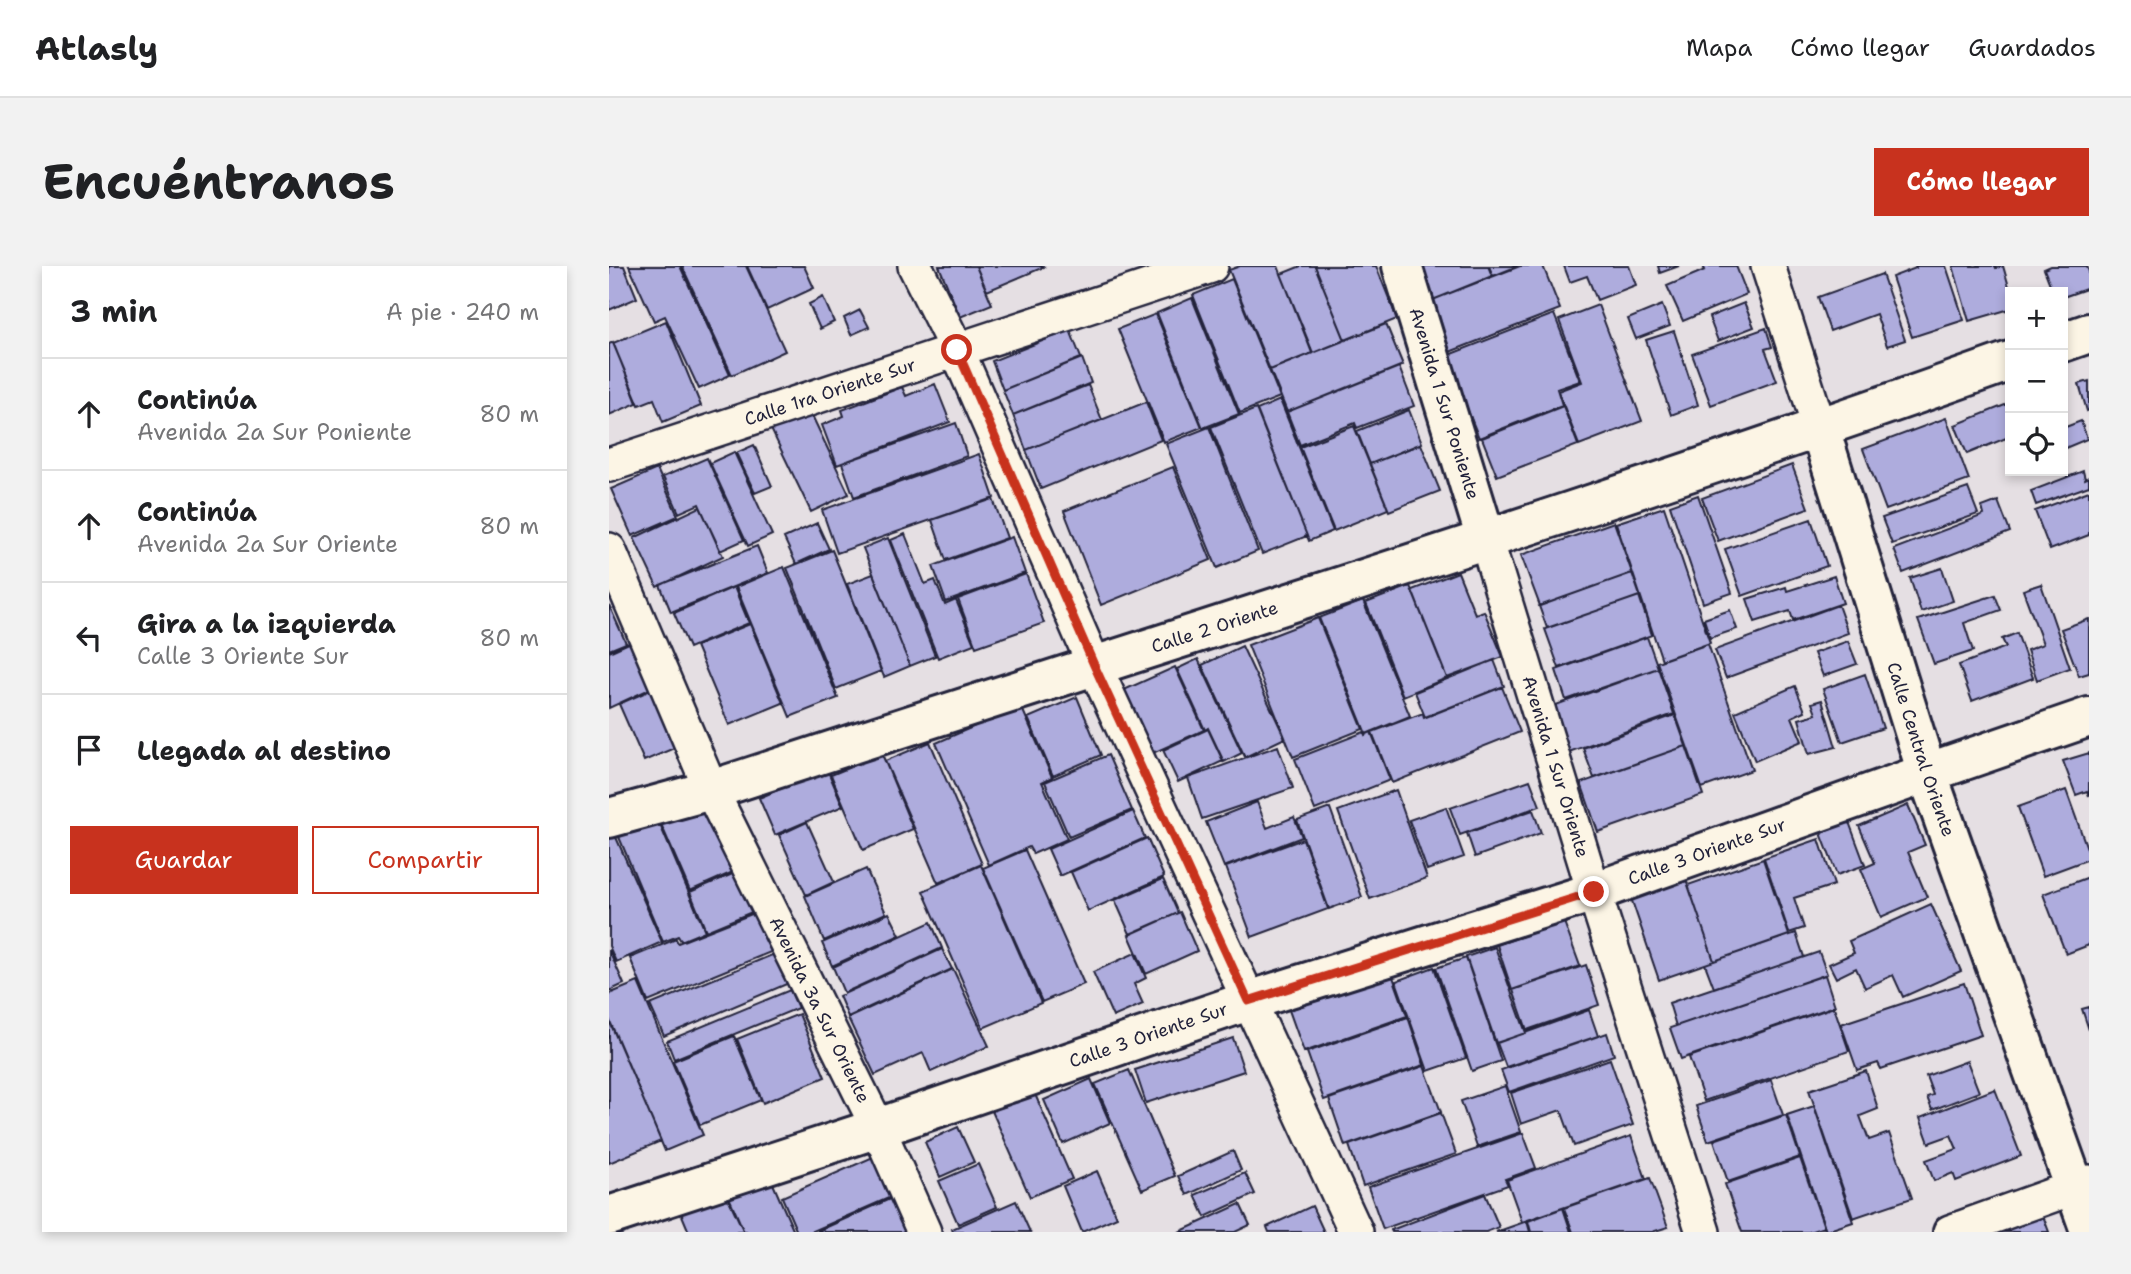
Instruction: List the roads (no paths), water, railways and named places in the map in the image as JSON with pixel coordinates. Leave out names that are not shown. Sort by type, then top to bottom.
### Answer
[{"type":"main road","name":"Avenida 1 Sur Poniente","points":[[1402,266],[1486,539]]},
{"type":"main road","points":[[2068,340],[2089,333]]},
{"type":"main road","name":"Calle 2 Oriente","points":[[609,818],[711,790],[1486,539],[1820,429],[2005,363]]},
{"type":"main road","name":"Calle Central Oriente","points":[[1820,429],[1927,773],[2082,1185],[2089,1228]]},
{"type":"main road","name":"Calle 3 Oriente Sur","points":[[609,1216],[878,1128],[1248,1001],[1594,892],[2089,717]]},
{"type":"street","points":[[915,266],[957,350],[1094,665],[1356,1232]]},
{"type":"street","name":"Calle 1ra Oriente Sur","points":[[609,465],[1211,266]]},
{"type":"street","name":"Calle Central Oriente","points":[[1768,266],[1820,429]]},
{"type":"street","name":"Avenida 1 Sur Oriente","points":[[1486,539],[1594,892],[1703,1232]]},
{"type":"street","name":"Avenida 3a Sur Oriente","points":[[609,550],[711,790],[878,1128],[924,1232]]},
{"type":"street","points":[[1950,1232],[2082,1185]]}]
